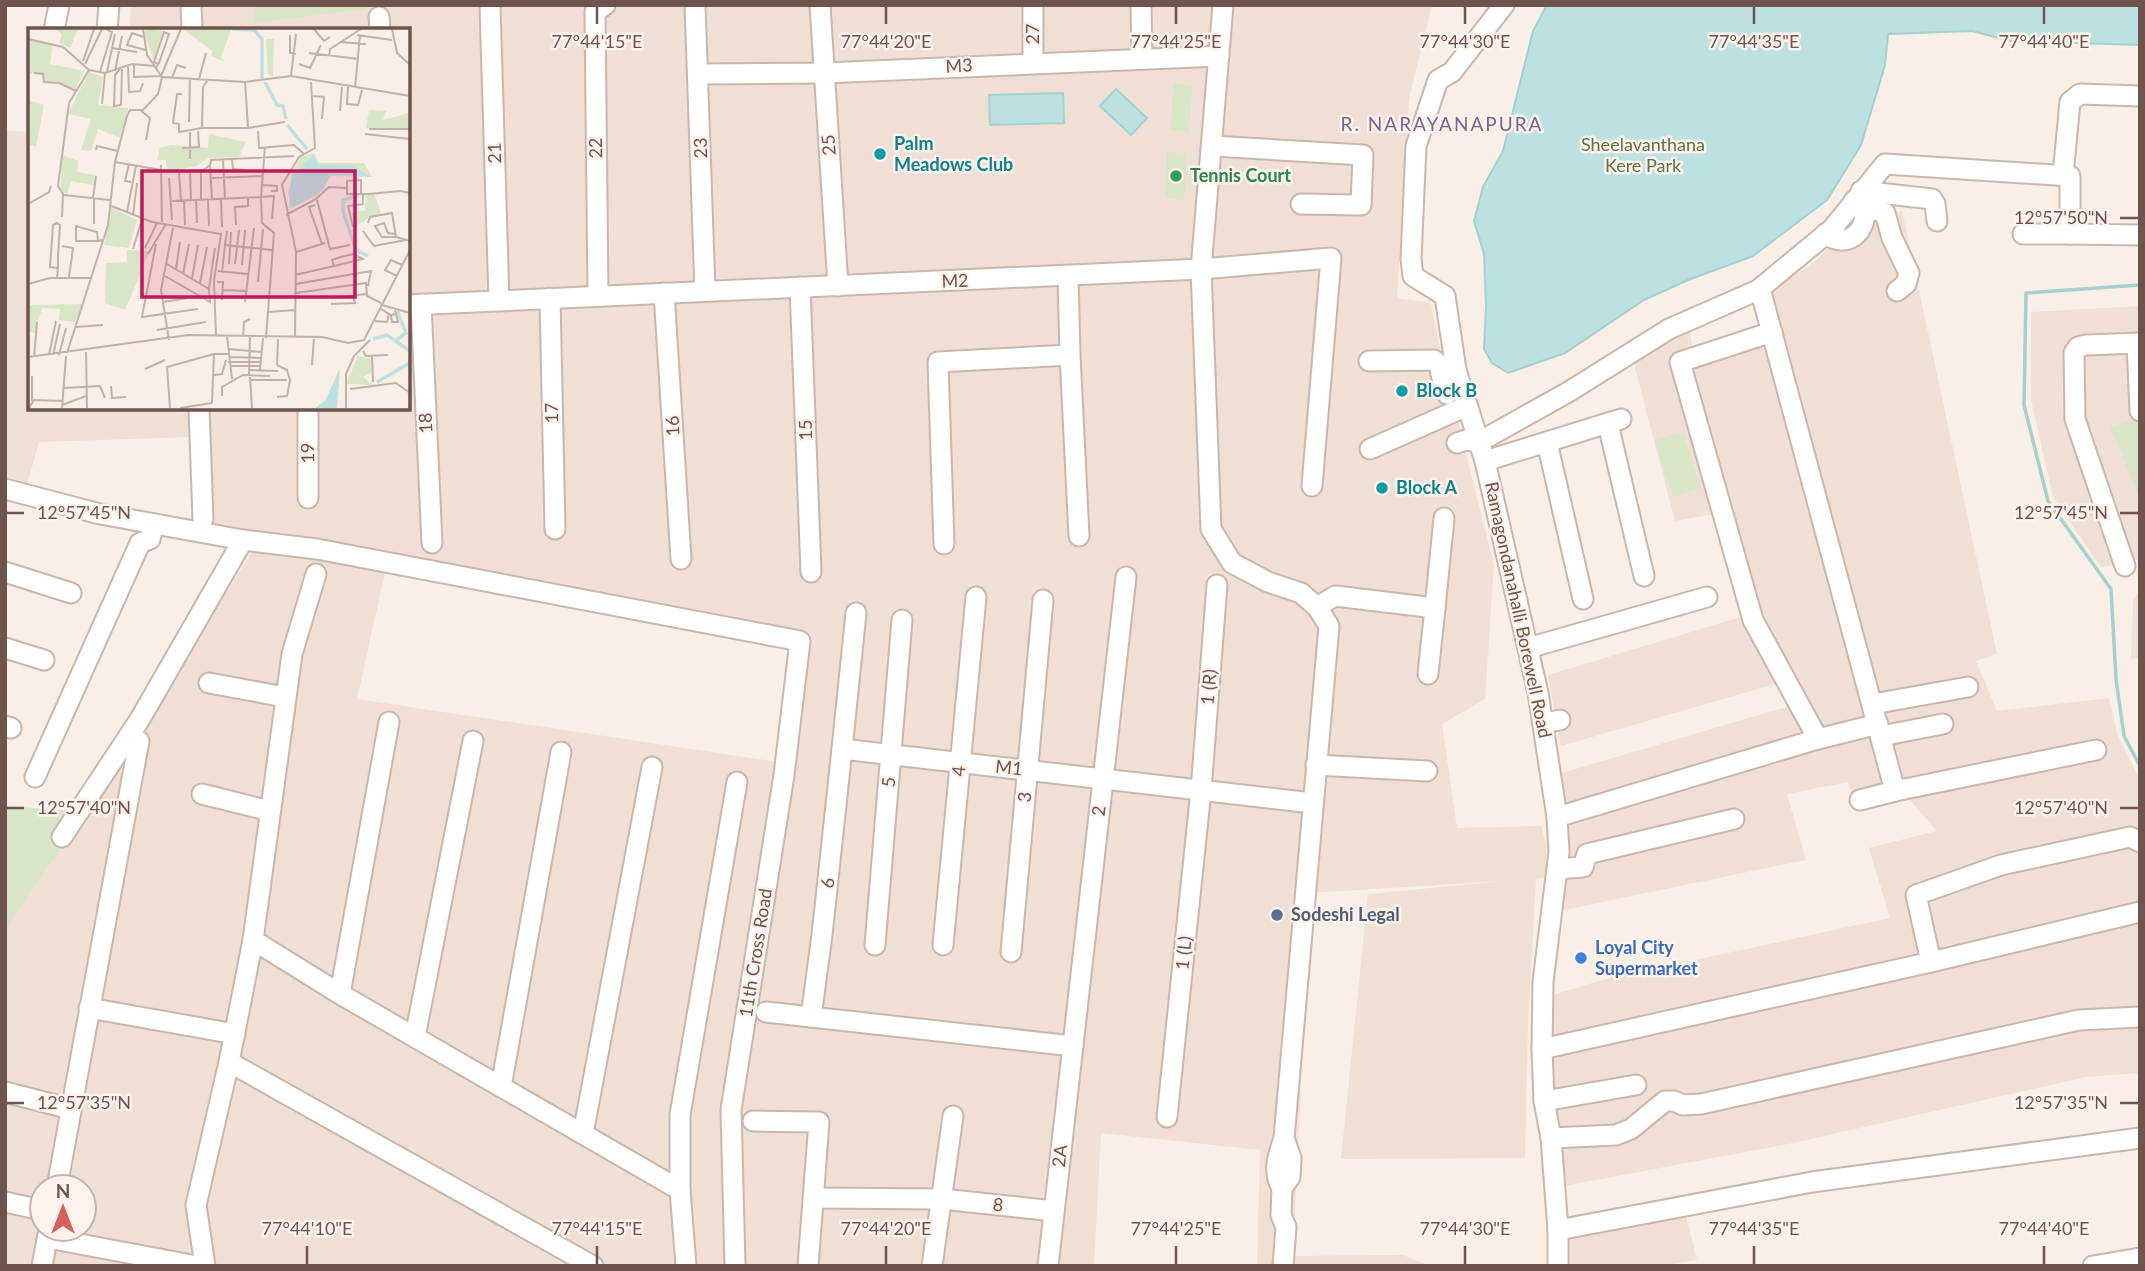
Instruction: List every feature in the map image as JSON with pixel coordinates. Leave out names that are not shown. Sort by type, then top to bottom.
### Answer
[{"type":"street","points":[[54,28],[59,5]]},
{"type":"street","points":[[107,28],[109,5]]},
{"type":"street","points":[[191,5],[192,28]]},
{"type":"street","name":"22","points":[[598,296],[595,12],[605,5]]},
{"type":"street","name":"23","points":[[695,5],[705,291]]},
{"type":"street","name":"25","points":[[820,5],[838,286]]},
{"type":"street","name":"27","points":[[1033,5],[1033,63]]},
{"type":"street","points":[[1141,5],[1142,59]]},
{"type":"street","points":[[1223,5],[1201,269],[1211,529],[1232,564],[1268,582],[1301,593],[1317,607],[1329,626],[1284,1138],[1276,1168],[1276,1177],[1282,1188],[1281,1215],[1286,1227],[1283,1266]]},
{"type":"street","name":"Ramagondanahalli Borewell Road","points":[[1504,5],[1452,72],[1438,80],[1416,146],[1411,260],[1413,276],[1445,296],[1449,372],[1528,648],[1546,690],[1552,722],[1559,852],[1543,982],[1542,1049],[1544,1101],[1551,1138],[1558,1230],[1558,1266]]},
{"type":"street","name":"21","points":[[491,6],[499,300]]},
{"type":"street","name":"M3","points":[[699,74],[824,73],[1219,56]]},
{"type":"street","points":[[2063,175],[2070,102],[2080,94],[2140,96]]},
{"type":"street","points":[[1213,146],[1360,153],[1364,156],[1361,205],[1301,204]]},
{"type":"street","points":[[1472,447],[1570,391],[1669,329],[1760,293],[1860,200],[1885,164],[2070,176],[2070,234]]},
{"type":"street","points":[[1860,200],[1931,199],[1936,204],[1937,220]]},
{"type":"street","points":[[1860,200],[1885,213],[1892,237],[1909,273],[1906,284],[1897,291]]},
{"type":"street","points":[[2023,233],[2140,234]]},
{"type":"street","name":"M2","points":[[414,304],[1068,276],[1331,258],[1312,486]]},
{"type":"street","points":[[1757,269],[1760,293],[1895,791]]},
{"type":"street","points":[[1068,276],[1079,536]]},
{"type":"street","name":"15","points":[[800,287],[811,572]]},
{"type":"street","name":"16","points":[[664,293],[681,559]]},
{"type":"street","name":"17","points":[[550,298],[555,529]]},
{"type":"street","name":"18","points":[[414,304],[432,543]]},
{"type":"street","points":[[1772,332],[1680,362],[1753,620],[1818,739]]},
{"type":"street","points":[[2125,566],[2075,419],[2074,352],[2078,347],[2138,343],[2140,411]]},
{"type":"street","points":[[944,544],[938,362],[1070,355]]},
{"type":"street","points":[[1368,361],[1434,359],[1449,372]]},
{"type":"street","points":[[1370,449],[1456,399]]},
{"type":"street","points":[[199,410],[203,519]]},
{"type":"street","name":"19","points":[[307,410],[308,498]]},
{"type":"street","points":[[1472,447],[1547,442],[1615,421],[1644,576]]},
{"type":"street","points":[[1547,442],[1583,599]]},
{"type":"street","points":[[5,489],[100,514],[243,540],[140,719],[62,837]]},
{"type":"street","points":[[1428,674],[1444,518]]},
{"type":"street","points":[[35,777],[140,543],[134,536],[146,522]]},
{"type":"street","name":"11th Cross Road","points":[[243,540],[317,549],[800,641],[784,775],[731,1110],[735,1266]]},
{"type":"street","points":[[5,572],[71,593]]},
{"type":"street","points":[[205,1266],[196,1205],[229,1062],[253,940],[292,654],[316,574]]},
{"type":"street","name":"2","points":[[1073,1046],[1126,577]]},
{"type":"street","name":"1 (R)","points":[[1201,790],[1217,585]]},
{"type":"street","points":[[1317,607],[1335,596],[1435,608]]},
{"type":"street","name":"4","points":[[943,945],[976,597]]},
{"type":"street","points":[[1528,648],[1707,597]]},
{"type":"street","name":"3","points":[[1011,952],[1044,600]]},
{"type":"street","points":[[842,749],[856,613]]},
{"type":"street","name":"5","points":[[875,945],[902,620]]},
{"type":"street","points":[[5,648],[44,660]]},
{"type":"street","points":[[209,683],[285,697]]},
{"type":"street","points":[[1873,704],[1968,687]]},
{"type":"street","points":[[340,994],[389,722]]},
{"type":"street","points":[[1557,817],[1818,739],[1943,724]]},
{"type":"street","points":[[60,1173],[139,741]]},
{"type":"street","points":[[415,1037],[473,741]]},
{"type":"street","name":"M1","points":[[842,749],[1312,803]]},
{"type":"street","name":"6","points":[[810,1017],[822,936],[842,749]]},
{"type":"street","points":[[1860,800],[2095,750]]},
{"type":"street","points":[[502,1087],[561,752]]},
{"type":"street","points":[[1316,765],[1427,771]]},
{"type":"street","points":[[583,1134],[652,767]]},
{"type":"street","points":[[686,1266],[681,1190],[681,1115],[737,782]]},
{"type":"street","name":"1 (L)","points":[[1167,1117],[1201,790]]},
{"type":"street","points":[[202,794],[270,811]]},
{"type":"street","points":[[1557,869],[1583,867],[1587,854],[1734,819]]},
{"type":"street","points":[[1931,962],[1916,895],[2001,865],[2130,837],[2140,842]]},
{"type":"street","points":[[1542,1049],[2140,912]]},
{"type":"street","points":[[253,940],[340,994],[681,1190]]},
{"type":"street","points":[[89,1008],[234,1034]]},
{"type":"street","points":[[766,1012],[1073,1046]]},
{"type":"street","points":[[1551,1138],[1616,1135],[1631,1129],[1665,1101],[1683,1105],[1701,1104],[2080,1020],[2140,1017]]},
{"type":"street","name":"2A","points":[[1048,1266],[1073,1046]]},
{"type":"street","points":[[229,1062],[593,1266]]},
{"type":"street","points":[[1544,1101],[1636,1086]]},
{"type":"street","points":[[5,1092],[71,1109]]},
{"type":"street","points":[[932,1266],[953,1116]]},
{"type":"street","points":[[753,1121],[819,1122],[808,1266]]},
{"type":"street","points":[[1558,1230],[1812,1181],[2140,1138]]},
{"type":"street","name":"8","points":[[814,1198],[942,1199],[1054,1211]]},
{"type":"street","points":[[5,1202],[28,1207]]},
{"type":"street","points":[[1272,1266],[1275,1226],[1281,1215]]},
{"type":"street","points":[[42,1266],[46,1243]]},
{"type":"street","points":[[93,1243],[197,1266]]},
{"type":"street","points":[[2093,1266],[2133,1261]]},
{"type":"shaded area","points":[[131,5],[253,5],[255,23],[366,8],[365,5],[1432,5],[1409,99],[1397,298],[1431,303],[1441,354],[1494,565],[1485,699],[1442,724],[1457,828],[1541,826],[1546,844],[1547,877],[1536,879],[1528,1024],[1525,1158],[1341,1159],[1368,894],[1503,881],[1310,893],[1293,1256],[1403,1255],[1430,1266],[1257,1266],[1260,1150],[1101,1133],[1094,1266],[740,1266],[736,1125],[811,634],[190,525],[192,437],[39,442],[26,488],[5,479],[5,130],[28,132],[28,410],[410,410],[410,28],[129,28]]},
{"type":"shaded area","points":[[1902,211],[1997,654],[1976,661],[1997,711],[2109,698],[2118,737],[2140,780],[2140,1073],[2086,1077],[1793,1143],[1564,1186],[1552,1095],[1549,996],[1606,979],[1890,918],[1869,848],[1937,831],[1906,796],[1856,807],[1848,782],[1787,794],[1806,860],[1559,911],[1555,775],[1793,705],[1775,684],[1561,746],[1548,675],[1741,617],[1713,514],[1675,521],[1633,360],[1690,332],[1693,351],[1763,330],[1757,296],[1810,266],[1856,221]]},
{"type":"shaded area","points":[[2140,306],[2140,419],[2111,426],[2140,499],[2140,559],[2101,567],[2053,497],[2031,400],[2031,312]]},
{"type":"shaded area","points":[[257,544],[386,568],[357,699],[778,762],[722,1110],[727,1266],[5,1266],[5,929],[87,812]]},
{"type":"shaded area","points":[[2140,590],[2140,657],[2131,659],[2133,600]]},
{"type":"shaded area","points":[[1686,1216],[1697,1260],[1660,1266],[1567,1266],[1566,1234]]},
{"type":"green space","points":[[253,5],[365,5],[366,9],[254,23]]},
{"type":"green space","name":"Tennis Court","points":[[1173,84],[1192,85],[1190,132],[1171,130]]},
{"type":"green space","name":"Tennis Court","points":[[1167,152],[1187,153],[1184,200],[1165,198]]},
{"type":"green space","points":[[2140,419],[2140,499],[2110,426]]},
{"type":"green space","points":[[1683,432],[1701,488],[1673,497],[1655,440]]},
{"type":"green space","points":[[5,806],[87,812],[5,929]]},
{"type":"water","name":"Sheelavanthana Kere Park","points":[[1547,5],[2140,5],[2140,45],[2011,41],[1972,31],[1888,34],[1885,65],[1861,145],[1827,200],[1753,256],[1644,300],[1565,353],[1508,373],[1492,363],[1484,349],[1484,254],[1474,221],[1483,187],[1503,151],[1533,31]]},
{"type":"water","points":[[1116,89],[1147,118],[1131,135],[1100,106]]},
{"type":"water","points":[[1063,93],[1064,123],[990,125],[989,95]]},
{"type":"waterway","points":[[2140,285],[2026,293],[2024,405],[2048,501],[2111,589],[2116,679],[2124,736],[2140,766]]},
{"type":"place","name":"Palm Meadows Club","points":[[880,154]]},
{"type":"place","name":"Tennis Court","points":[[1176,176]]},
{"type":"place","name":"Block B","points":[[1402,391]]},
{"type":"place","name":"Block A","points":[[1382,488]]},
{"type":"place","name":"Sodeshi Legal","points":[[1277,915]]},
{"type":"place","name":"Loyal City Supermarket","points":[[1581,958]]},
{"type":"district","name":"R. NARAYANAPURA","points":[[1442,124]]}]
